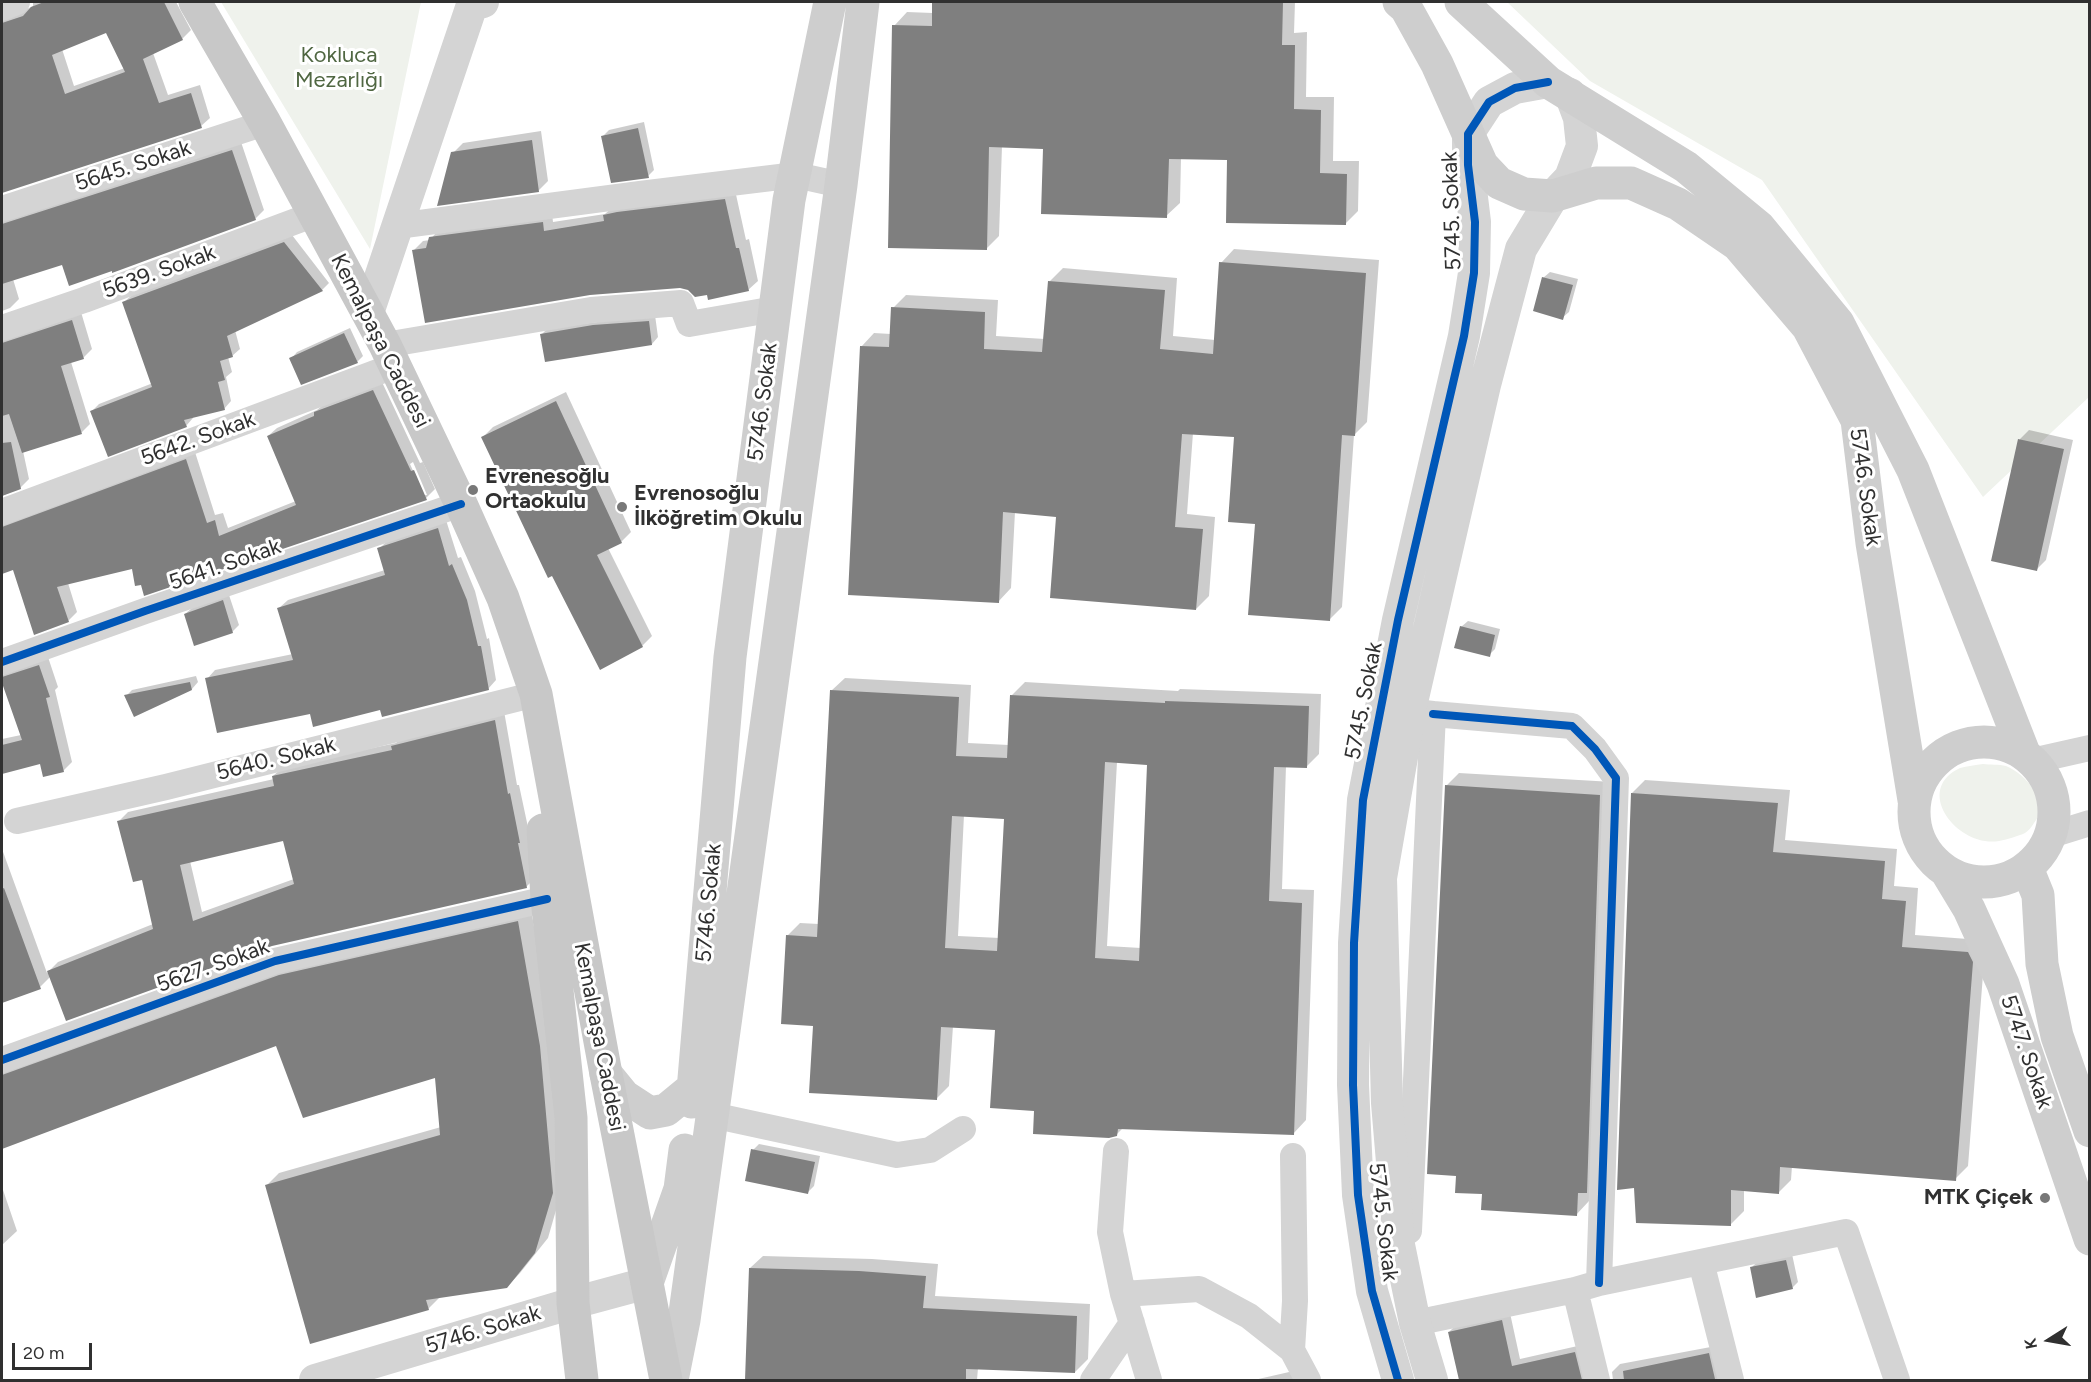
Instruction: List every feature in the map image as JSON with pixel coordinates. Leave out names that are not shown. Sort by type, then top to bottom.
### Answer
[{"type":"main road","name":"Kemalpaşa Caddesi","points":[[195,2],[265,123],[390,355],[461,504],[502,598],[536,694],[606,1074],[666,1380]]},
{"type":"main road","name":"5746. Sokak","points":[[648,1283],[680,1189],[694,1087],[730,657],[789,200],[830,2]]},
{"type":"main road","name":"5746. Sokak","points":[[672,1380],[684,1320],[841,185],[863,2]]},
{"type":"main road","name":"5746. Sokak","points":[[1399,2],[1406,8],[1437,64],[1482,165],[1499,183],[1524,194],[1553,196],[1596,183],[1630,183],[1678,204],[1738,245],[1808,327],[1857,420],[1872,543],[1914,800],[1914,820],[1919,840],[1930,858],[1946,871],[1965,880],[1987,883],[2008,879],[2027,868],[2041,854],[2051,835],[2055,812],[2052,790],[2041,769],[2028,757],[2003,743],[1979,741],[1956,746],[1936,759],[1922,777],[1914,800]]},
{"type":"main road","name":"5746. Sokak","points":[[1461,2],[1559,88],[1686,168],[1759,227],[1838,323],[1913,470],[2028,757]]},
{"type":"main road","name":"Kemalpaşa Caddesi","points":[[536,694],[547,899],[571,1118],[573,1303],[582,1380]]},
{"type":"main road","name":"5747. Sokak","points":[[2027,868],[2038,895],[2042,964],[2057,1036],[2090,1131]]},
{"type":"main road","name":"5747. Sokak","points":[[1946,871],[1969,909],[2002,984],[2090,1239]]},
{"type":"main road","points":[[606,1074],[624,1096],[650,1113],[666,1110],[694,1087]]},
{"type":"street","points":[[2,8],[17,2]]},
{"type":"street","points":[[368,313],[476,3]]},
{"type":"street","name":"5745. Sokak","points":[[1398,1380],[1372,1291],[1358,1195],[1353,1085],[1354,943],[1364,800],[1398,620],[1464,336],[1474,273],[1475,222],[1468,165],[1468,134],[1489,102],[1515,88],[1559,88],[1579,118],[1582,146],[1570,178],[1553,196],[1521,249],[1485,385],[1421,713],[1381,878],[1387,1103],[1399,1245],[1415,1323],[1432,1380]]},
{"type":"street","name":"5645. Sokak","points":[[2,209],[265,123]]},
{"type":"street","points":[[397,226],[796,175],[841,185]]},
{"type":"street","name":"5639. Sokak","points":[[2,328],[315,214]]},
{"type":"street","name":"5642. Sokak","points":[[2,512],[390,355],[602,309],[681,303],[689,324],[774,309]]},
{"type":"street","name":"5641. Sokak","points":[[2,662],[461,504]]},
{"type":"street","name":"5640. Sokak","points":[[16,821],[166,787],[536,694]]},
{"type":"street","points":[[1399,1245],[1409,1231],[1421,713],[1572,726],[1595,749],[1616,778],[1587,1286],[1597,1380]]},
{"type":"street","points":[[2028,757],[2090,748]]},
{"type":"street","points":[[2051,835],[2090,823]]},
{"type":"street","name":"5627. Sokak","points":[[2,1060],[275,962],[547,899]]},
{"type":"street","points":[[712,1115],[897,1155],[930,1150],[963,1129]]},
{"type":"street","points":[[1116,1151],[1110,1232],[1123,1294],[1149,1380]]},
{"type":"street","points":[[1292,1350],[1295,1301],[1293,1156]]},
{"type":"street","points":[[1415,1323],[1846,1232],[1897,1380]]},
{"type":"street","points":[[1701,1262],[1731,1380]]},
{"type":"street","name":"5746. Sokak","points":[[315,1380],[648,1283]]},
{"type":"street","points":[[1123,1294],[1199,1289],[1249,1316],[1292,1350],[1308,1380]]},
{"type":"street","points":[[1094,1380],[1132,1323]]},
{"type":"green space","name":"Kokluca Mezarlığı","points":[[221,2],[421,2],[370,249]]},
{"type":"green space","points":[[1507,2],[2089,2],[2089,397],[1983,497],[1762,180],[1590,81]]},
{"type":"green space","points":[[1983,764],[2006,766],[2014,770],[2034,790],[2040,807],[2038,815],[2025,833],[2003,840],[1985,841],[1960,830],[1943,810],[1940,799],[1941,787],[1947,777],[1960,768]]},
{"type":"building","points":[[44,2],[164,2],[183,40],[143,59],[159,103],[191,93],[202,128],[2,193],[2,23],[23,16],[31,7]],"holes":[[[106,33],[125,72],[65,94],[52,55]]]},
{"type":"building","points":[[932,2],[1283,2],[1282,45],[1295,45],[1294,109],[1321,110],[1320,173],[1347,174],[1346,225],[1226,223],[1227,160],[1169,159],[1167,218],[1041,214],[1043,149],[989,147],[987,250],[888,248],[892,25],[932,26]]},
{"type":"building","points":[[638,128],[649,178],[611,183],[601,136]]},
{"type":"building","points":[[532,140],[539,192],[437,206],[451,152]]},
{"type":"building","points":[[232,150],[256,220],[112,273],[112,271],[69,286],[62,265],[2,284],[2,224]]},
{"type":"building","points":[[725,199],[749,291],[708,300],[707,295],[695,297],[688,290],[680,288],[590,295],[425,323],[412,250],[426,248],[429,237],[543,222],[544,231],[604,221],[603,215],[617,212]]},
{"type":"building","points":[[284,242],[323,291],[227,336],[233,357],[220,361],[225,380],[218,382],[225,410],[184,420],[187,427],[108,457],[90,411],[152,387],[122,302]]},
{"type":"building","points":[[1219,262],[1366,273],[1355,436],[1342,435],[1330,621],[1248,615],[1255,524],[1228,522],[1234,437],[1182,434],[1175,527],[1203,529],[1196,610],[1050,598],[1056,517],[1003,512],[999,603],[848,595],[860,346],[889,347],[891,307],[985,312],[984,349],[1042,352],[1048,281],[1165,290],[1160,349],[1213,354]]},
{"type":"building","points":[[1542,277],[1573,285],[1563,320],[1533,311]]},
{"type":"building","points":[[72,320],[84,359],[61,366],[82,434],[22,453],[9,414],[2,416],[2,343]]},
{"type":"building","points":[[649,321],[652,345],[545,362],[540,334],[593,325]]},
{"type":"building","points":[[344,333],[358,363],[301,385],[289,358]]},
{"type":"building","points":[[373,390],[427,500],[144,596],[141,585],[135,586],[132,569],[57,587],[69,622],[34,635],[13,570],[2,574],[2,527],[186,459],[207,523],[215,520],[219,536],[296,505],[267,436],[314,416],[314,412]]},
{"type":"building","points":[[556,401],[622,543],[597,555],[643,647],[600,670],[552,576],[548,578],[481,437]]},
{"type":"building","points":[[2018,439],[2064,449],[2037,571],[1991,561]]},
{"type":"building","points":[[11,442],[21,489],[2,496],[2,443]]},
{"type":"building","points":[[438,528],[449,566],[452,564],[467,600],[478,646],[481,646],[489,690],[382,717],[380,710],[313,727],[310,714],[217,733],[205,678],[293,660],[277,608],[385,575],[377,548]]},
{"type":"building","points":[[223,600],[233,633],[194,646],[184,614]]},
{"type":"building","points":[[1460,626],[1495,635],[1490,657],[1454,648]]},
{"type":"building","points":[[39,665],[50,697],[46,698],[64,772],[43,777],[40,764],[2,774],[2,745],[22,740],[2,683],[2,677]]},
{"type":"building","points":[[190,682],[192,690],[134,717],[124,695]]},
{"type":"building","points":[[830,690],[959,697],[956,756],[1007,758],[1010,695],[1165,703],[1165,701],[1309,706],[1307,768],[1274,767],[1269,901],[1302,903],[1294,1135],[1118,1129],[1117,1136],[1109,1138],[1033,1134],[1034,1111],[990,1108],[995,1030],[941,1027],[937,1100],[809,1093],[813,1026],[781,1024],[786,935],[817,937]],"holes":[[[1105,762],[1147,765],[1139,961],[1095,958]],[[952,816],[1004,819],[997,951],[945,948]]]},
{"type":"building","points":[[495,720],[527,888],[272,946],[66,1021],[47,971],[153,929],[142,880],[133,882],[117,821],[274,786],[272,776],[392,750],[391,746]],"holes":[[[283,841],[294,884],[193,921],[180,865]]]},
{"type":"building","points":[[1445,785],[1600,795],[1587,1193],[1578,1193],[1577,1216],[1481,1210],[1482,1194],[1455,1193],[1456,1176],[1427,1174]]},
{"type":"building","points":[[1631,793],[1778,803],[1773,852],[1885,861],[1882,899],[1906,901],[1902,947],[1968,952],[1973,962],[1956,1181],[1780,1167],[1779,1194],[1731,1190],[1731,1226],[1636,1223],[1634,1188],[1617,1190]]},
{"type":"building","points":[[4,888],[41,989],[2,1003],[2,889]]},
{"type":"building","points":[[518,921],[540,1046],[553,1193],[535,1253],[507,1288],[426,1300],[429,1310],[310,1344],[265,1185],[440,1135],[435,1078],[303,1118],[276,1046],[2,1149],[2,1075],[279,975]]},
{"type":"building","points":[[751,1149],[815,1162],[808,1194],[745,1181]]},
{"type":"building","points":[[1786,1260],[1793,1289],[1756,1298],[1750,1267]]},
{"type":"building","points":[[749,1268],[859,1271],[926,1276],[923,1308],[1077,1316],[1075,1373],[966,1369],[966,1380],[745,1380]]},
{"type":"building","points":[[1502,1320],[1512,1366],[1575,1352],[1582,1380],[1459,1380],[1448,1332]]},
{"type":"building","points":[[1709,1353],[1715,1379],[1624,1380],[1623,1371]]},
{"type":"cycle path","points":[[1398,1380],[1372,1291],[1358,1195],[1353,1085],[1354,943],[1363,800],[1398,620],[1464,336],[1474,273],[1475,222],[1468,165],[1468,134],[1489,102],[1515,88],[1548,82]]},
{"type":"cycle path","points":[[2,662],[461,504]]},
{"type":"cycle path","points":[[1433,714],[1572,726],[1595,749],[1616,778],[1599,1283]]},
{"type":"cycle path","points":[[2,1060],[275,961],[547,899]]},
{"type":"place","name":"Evrenesoğlu Ortaokulu","points":[[473,490]]},
{"type":"place","name":"Evrenosoğlu İlköğretim Okulu","points":[[622,507]]},
{"type":"place","name":"MTK Çiçek","points":[[2045,1198]]}]
